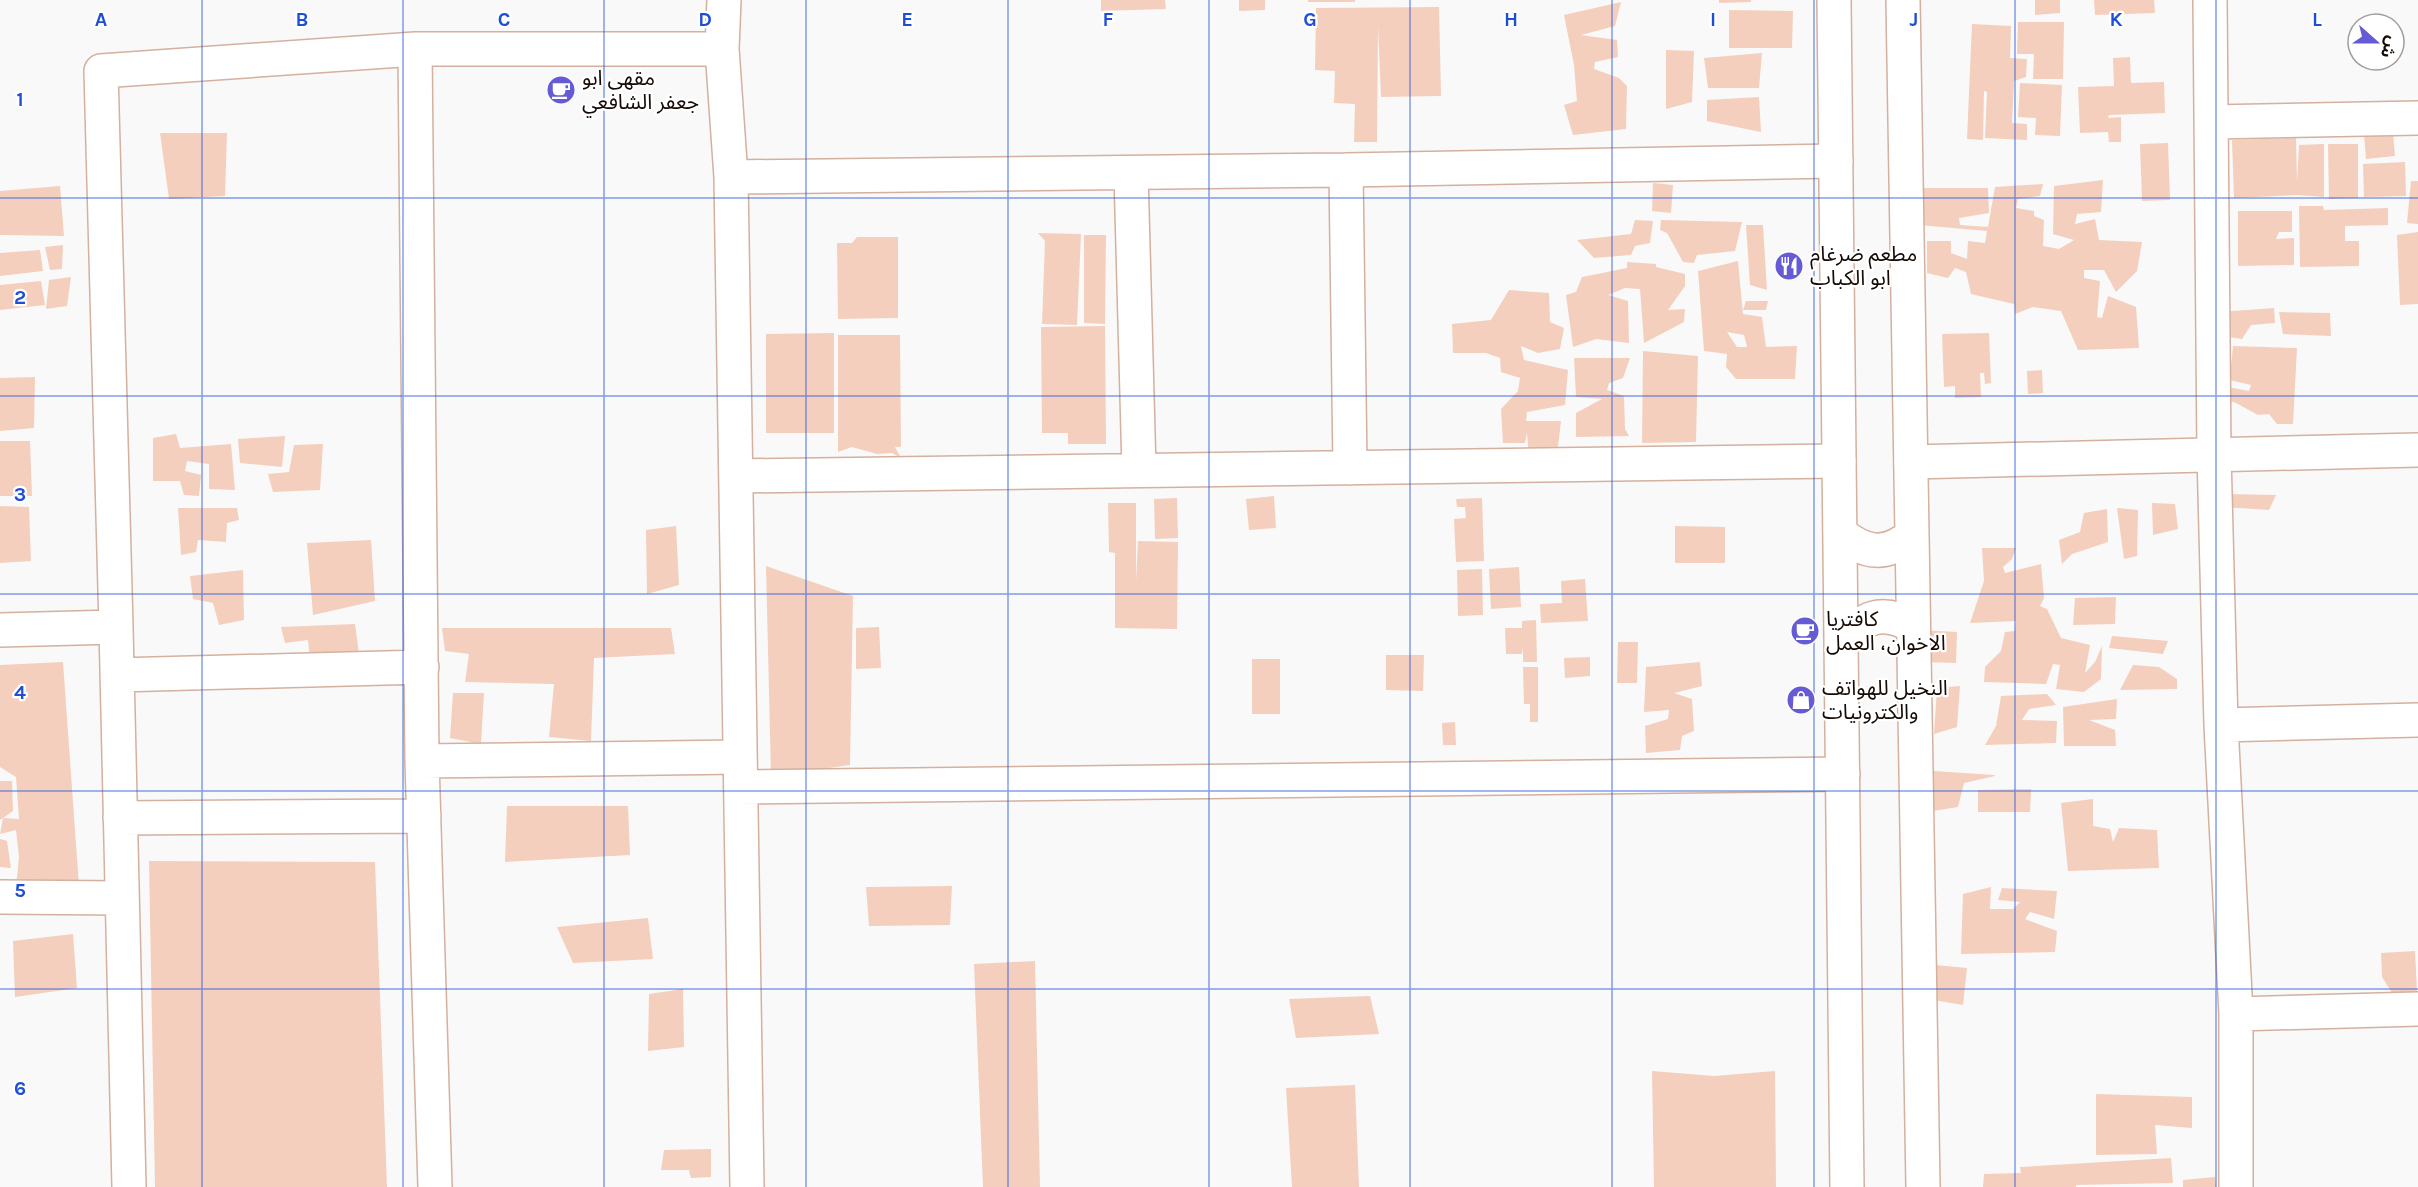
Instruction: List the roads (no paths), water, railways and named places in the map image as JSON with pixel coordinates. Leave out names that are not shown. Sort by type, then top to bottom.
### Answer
[{"type":"street","points":[[724,0],[723,49],[731,177],[747,1187]]},
{"type":"street","points":[[1834,0],[1847,1187]]},
{"type":"street","points":[[1903,0],[1923,1187]]},
{"type":"street","points":[[2210,0],[2214,454],[2221,725],[2236,1014],[2236,1187]]},
{"type":"street","points":[[129,1187],[101,70],[415,49],[723,49]]},
{"type":"street","points":[[415,49],[422,761],[435,1187]]},
{"type":"street","points":[[2212,122],[2418,118]]},
{"type":"street","points":[[731,177],[1346,170],[1836,161]]},
{"type":"street","points":[[1346,170],[1350,468]]},
{"type":"street","points":[[1131,173],[1139,470]]},
{"type":"street","points":[[1911,462],[2418,450]]},
{"type":"street","points":[[736,476],[1839,461]]},
{"type":"street","points":[[1840,533],[1863,548],[1885,550],[1898,546],[1912,535]]},
{"type":"street","points":[[1842,644],[1853,630],[1866,620],[1879,616],[1901,619],[1913,626]]},
{"type":"street","points":[[0,630],[116,627]]},
{"type":"street","points":[[117,675],[422,668]]},
{"type":"street","points":[[2221,725],[2418,720]]},
{"type":"street","points":[[422,761],[740,772],[1843,774]]},
{"type":"street","points":[[120,818],[424,816]]},
{"type":"street","points":[[0,897],[121,898]]},
{"type":"street","points":[[2236,1014],[2418,1010]]},
{"type":"place","name":"مقهى ابو جعفر الشافعي","points":[[561,90]]},
{"type":"place","name":"مطعم ضرغام ابو الكباب","points":[[1789,266]]},
{"type":"place","name":"كافتريا الاخوان، العمل","points":[[1805,631]]},
{"type":"place","name":"النخيل للهواتف والكترونيات","points":[[1801,700]]}]
